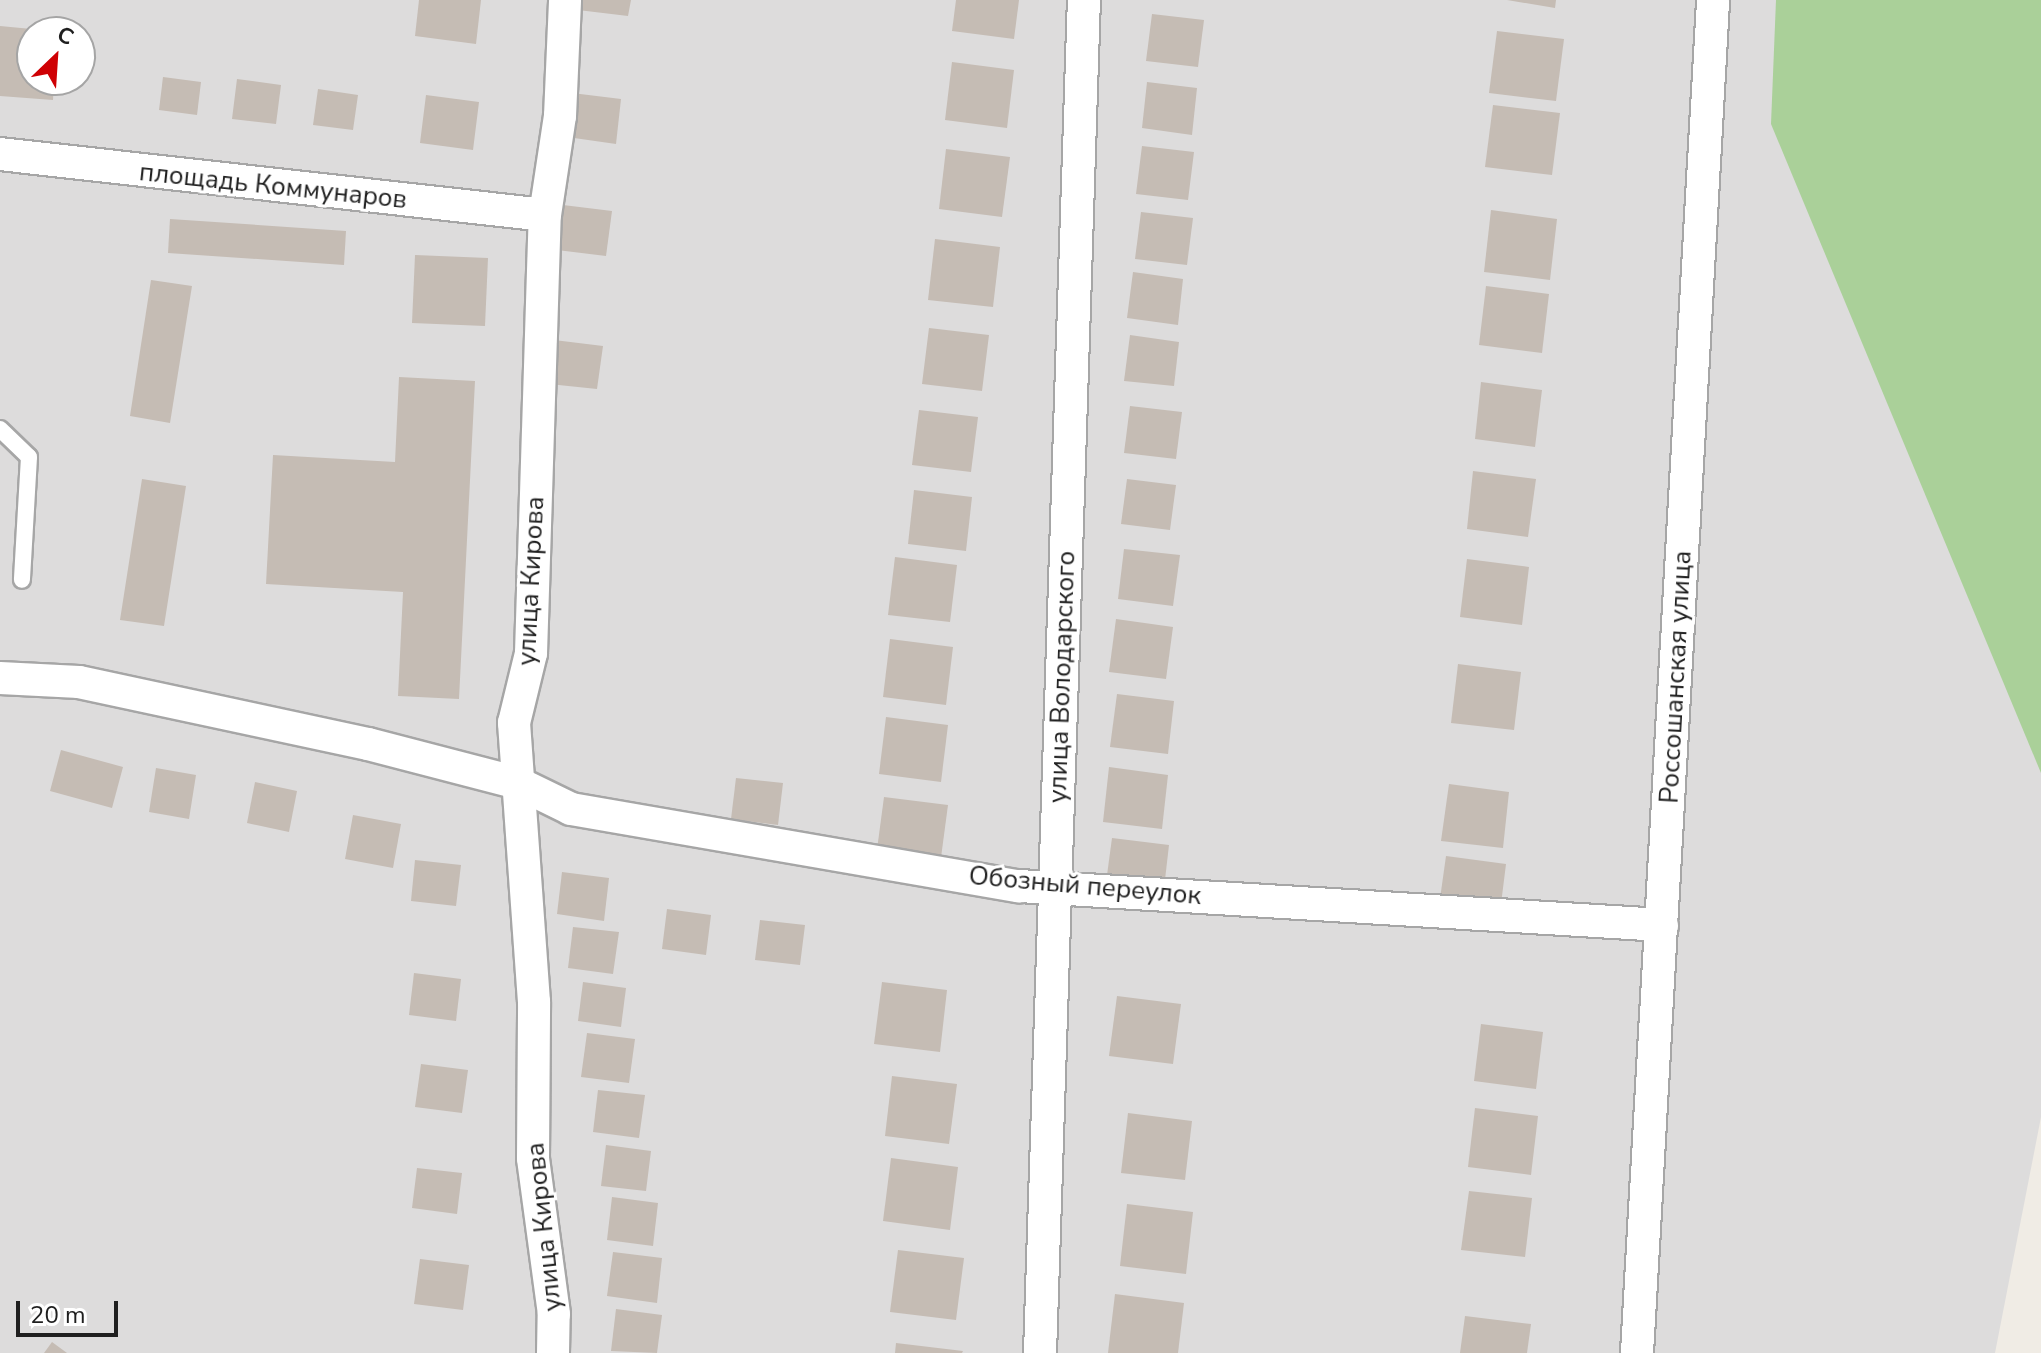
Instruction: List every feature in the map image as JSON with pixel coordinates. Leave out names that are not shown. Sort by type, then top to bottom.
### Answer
[{"type":"street","name":"улица Кирова","points":[[553,1353],[554,1314],[533,1158],[534,1002],[514,723],[531,653],[545,215],[560,116],[565,0]]},
{"type":"street","name":"улица Володарского","points":[[1040,1353],[1084,0]]},
{"type":"street","name":"Россошанская улица","points":[[1637,1353],[1713,0]]},
{"type":"street","name":"площадь Коммунаров","points":[[0,154],[545,215]]},
{"type":"street","points":[[0,678],[79,682],[368,744],[518,783]]},
{"type":"street","name":"Обозный переулок","points":[[518,783],[571,809],[1019,886],[1662,925]]},
{"type":"lane","points":[[0,429],[29,457],[22,580]]},
{"type":"shaded area","points":[[0,0],[2041,0],[2041,1117],[1995,1353],[0,1353]]},
{"type":"green space","points":[[1776,0],[2041,0],[2041,773],[1771,124]]},
{"type":"building","points":[[419,0],[481,0],[476,44],[415,36]]},
{"type":"building","points":[[579,0],[631,0],[628,16],[578,10]]},
{"type":"building","points":[[956,0],[1019,0],[1014,39],[952,31]]},
{"type":"building","points":[[1507,0],[1556,0],[1555,8]]},
{"type":"building","points":[[1152,14],[1204,20],[1198,67],[1146,61]]},
{"type":"building","points":[[0,26],[16,28],[16,96],[53,96],[53,100],[0,96]]},
{"type":"building","points":[[1497,31],[1564,39],[1556,101],[1489,93]]},
{"type":"building","points":[[952,62],[1014,70],[1007,128],[945,120]]},
{"type":"building","points":[[163,77],[201,82],[197,115],[159,110]]},
{"type":"building","points":[[237,79],[281,85],[276,124],[232,119]]},
{"type":"building","points":[[1147,82],[1197,88],[1192,135],[1142,128]]},
{"type":"building","points":[[318,89],[358,95],[353,130],[313,125]]},
{"type":"building","points":[[572,93],[621,99],[616,144],[567,137]]},
{"type":"building","points":[[426,95],[479,102],[473,150],[420,143]]},
{"type":"building","points":[[1493,105],[1560,113],[1552,175],[1485,167]]},
{"type":"building","points":[[1142,146],[1194,152],[1188,200],[1136,194]]},
{"type":"building","points":[[946,149],[1010,157],[1002,217],[939,209]]},
{"type":"building","points":[[563,205],[612,211],[606,256],[557,250]]},
{"type":"building","points":[[1491,210],[1557,219],[1550,280],[1484,272]]},
{"type":"building","points":[[1141,212],[1193,218],[1187,265],[1135,259]]},
{"type":"building","points":[[170,219],[346,231],[344,265],[168,253]]},
{"type":"building","points":[[935,239],[1000,247],[993,307],[928,300]]},
{"type":"building","points":[[415,255],[488,258],[485,326],[412,323]]},
{"type":"building","points":[[1133,272],[1183,279],[1178,325],[1127,318]]},
{"type":"building","points":[[151,280],[192,286],[170,423],[130,416]]},
{"type":"building","points":[[1486,286],[1549,294],[1542,353],[1479,345]]},
{"type":"building","points":[[929,328],[989,335],[982,391],[922,384]]},
{"type":"building","points":[[1130,335],[1179,342],[1174,386],[1124,381]]},
{"type":"building","points":[[554,340],[603,346],[597,389],[549,384]]},
{"type":"building","points":[[399,377],[475,381],[459,699],[398,696],[403,592],[266,584],[273,455],[395,462]]},
{"type":"building","points":[[1481,382],[1542,390],[1535,447],[1475,439]]},
{"type":"building","points":[[1130,406],[1182,412],[1176,459],[1124,453]]},
{"type":"building","points":[[919,410],[978,417],[971,472],[912,465]]},
{"type":"building","points":[[1473,471],[1536,479],[1528,537],[1467,529]]},
{"type":"building","points":[[142,479],[186,486],[164,626],[120,620]]},
{"type":"building","points":[[1127,479],[1176,485],[1170,530],[1121,524]]},
{"type":"building","points":[[914,490],[972,497],[966,551],[908,544]]},
{"type":"building","points":[[1124,549],[1180,555],[1173,606],[1118,599]]},
{"type":"building","points":[[895,557],[957,565],[950,622],[888,615]]},
{"type":"building","points":[[1467,559],[1529,567],[1522,625],[1460,617]]},
{"type":"building","points":[[1116,619],[1173,627],[1166,679],[1109,672]]},
{"type":"building","points":[[890,639],[953,647],[946,705],[883,697]]},
{"type":"building","points":[[1458,664],[1521,672],[1514,730],[1451,723]]},
{"type":"building","points":[[1117,694],[1174,701],[1168,754],[1110,747]]},
{"type":"building","points":[[886,717],[948,725],[941,782],[879,774]]},
{"type":"building","points":[[61,750],[123,767],[112,808],[50,791]]},
{"type":"building","points":[[1109,767],[1168,775],[1162,829],[1103,822]]},
{"type":"building","points":[[156,768],[196,775],[189,819],[149,812]]},
{"type":"building","points":[[736,778],[783,783],[778,825],[731,819]]},
{"type":"building","points":[[255,782],[297,791],[289,832],[247,823]]},
{"type":"building","points":[[1449,784],[1509,792],[1503,848],[1441,841]]},
{"type":"building","points":[[884,797],[948,805],[940,865],[876,857]]},
{"type":"building","points":[[353,815],[401,824],[393,868],[345,859]]},
{"type":"building","points":[[1112,838],[1169,845],[1163,897],[1105,890]]},
{"type":"building","points":[[1446,856],[1506,864],[1499,920],[1438,913]]},
{"type":"building","points":[[415,860],[461,865],[456,906],[411,901]]},
{"type":"building","points":[[562,872],[609,878],[604,921],[557,914]]},
{"type":"building","points":[[667,909],[711,915],[706,955],[662,949]]},
{"type":"building","points":[[760,920],[805,925],[800,965],[755,960]]},
{"type":"building","points":[[573,927],[619,932],[613,974],[568,968]]},
{"type":"building","points":[[414,973],[461,979],[456,1021],[409,1015]]},
{"type":"building","points":[[583,982],[626,988],[621,1027],[578,1021]]},
{"type":"building","points":[[882,982],[947,990],[940,1052],[874,1044]]},
{"type":"building","points":[[1117,996],[1181,1004],[1173,1064],[1109,1056]]},
{"type":"building","points":[[1481,1024],[1543,1032],[1536,1089],[1474,1081]]},
{"type":"building","points":[[587,1033],[635,1039],[629,1083],[581,1077]]},
{"type":"building","points":[[421,1064],[468,1070],[462,1113],[415,1107]]},
{"type":"building","points":[[892,1076],[957,1084],[949,1144],[885,1136]]},
{"type":"building","points":[[598,1090],[645,1095],[639,1138],[593,1132]]},
{"type":"building","points":[[1475,1108],[1538,1116],[1531,1175],[1468,1167]]},
{"type":"building","points":[[1128,1113],[1192,1121],[1185,1180],[1121,1173]]},
{"type":"building","points":[[606,1145],[651,1151],[646,1191],[601,1186]]},
{"type":"building","points":[[891,1158],[958,1167],[950,1230],[883,1221]]},
{"type":"building","points":[[417,1168],[462,1173],[457,1214],[412,1208]]},
{"type":"building","points":[[1469,1191],[1532,1198],[1525,1257],[1461,1250]]},
{"type":"building","points":[[612,1197],[658,1203],[653,1246],[607,1240]]},
{"type":"building","points":[[1127,1204],[1193,1212],[1186,1274],[1120,1266]]},
{"type":"building","points":[[898,1250],[964,1258],[956,1320],[890,1312]]},
{"type":"building","points":[[613,1252],[662,1258],[657,1303],[607,1296]]},
{"type":"building","points":[[420,1259],[469,1265],[463,1310],[414,1304]]},
{"type":"building","points":[[1115,1294],[1184,1303],[1178,1353],[1108,1353]]},
{"type":"building","points":[[616,1309],[662,1315],[657,1353],[611,1351]]},
{"type":"building","points":[[1465,1316],[1531,1324],[1527,1353],[1460,1353]]},
{"type":"building","points":[[52,1342],[67,1353],[44,1353]]},
{"type":"building","points":[[896,1343],[963,1351],[895,1353]]}]
